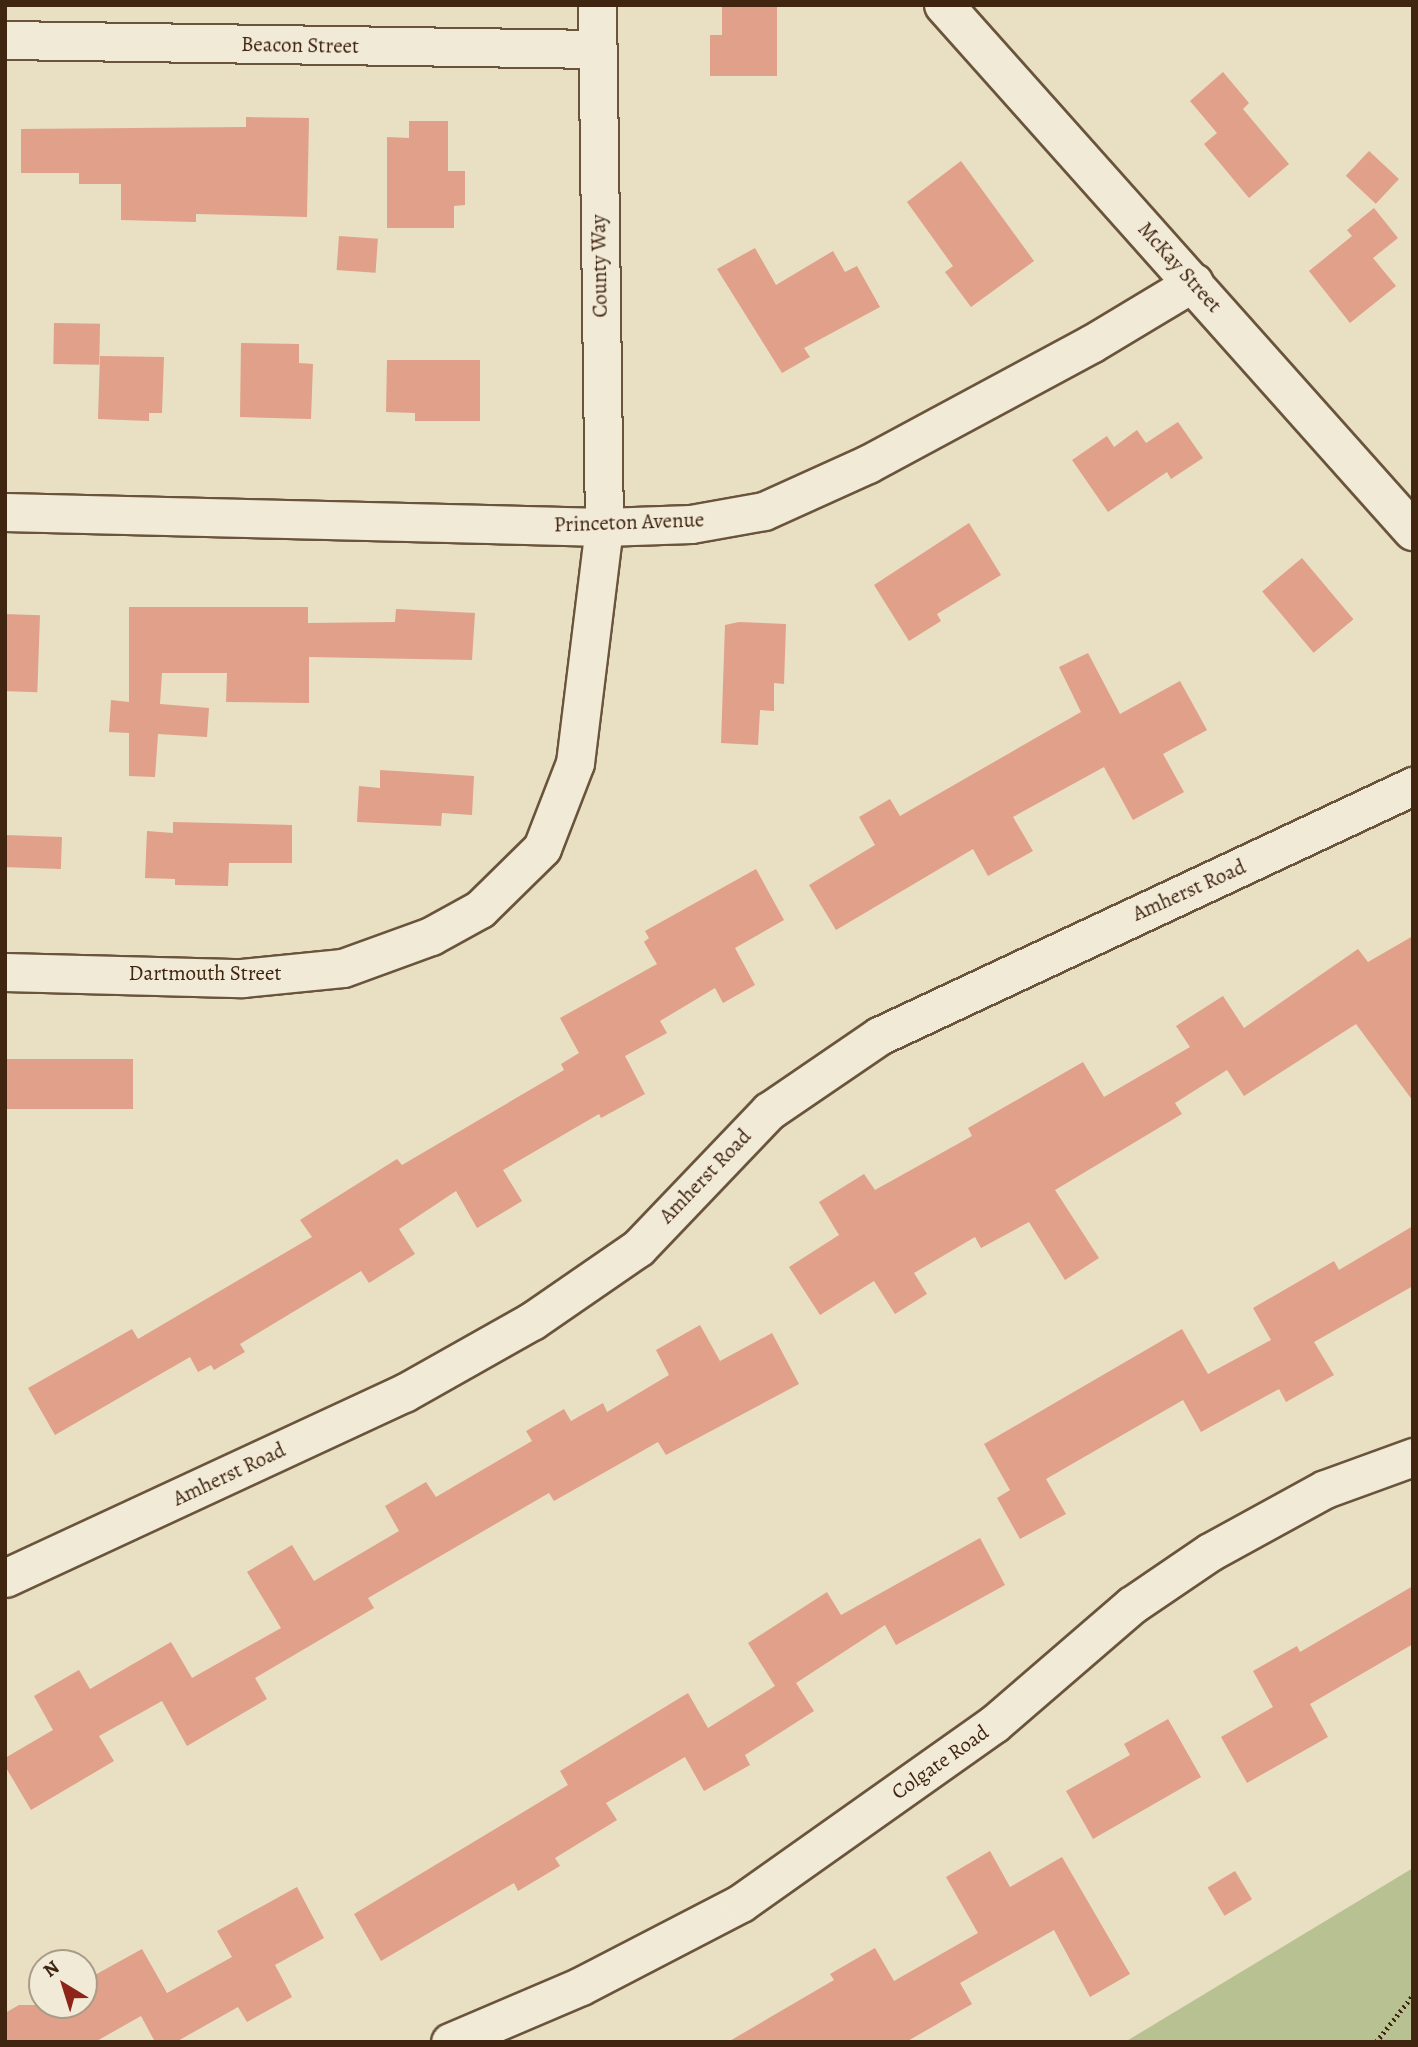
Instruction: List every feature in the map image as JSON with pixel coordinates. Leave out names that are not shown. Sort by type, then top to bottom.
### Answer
[{"type":"main road","name":"McKay Street","points":[[944,5],[1194,282],[1413,531]]},
{"type":"street","name":"County Way","points":[[597,5],[595,49],[604,527]]},
{"type":"street","name":"Beacon Street","points":[[5,40],[595,49]]},
{"type":"street","name":"Princeton Avenue","points":[[5,512],[604,527],[691,524],[764,511],[868,464],[1091,344],[1194,282]]},
{"type":"street","name":"Dartmouth Street","points":[[5,972],[242,978],[343,968],[431,936],[480,909],[542,848],[575,763],[604,527]]},
{"type":"street","name":"Amherst Road","points":[[5,1578],[404,1393],[531,1321],[638,1248],[769,1111],[879,1036],[1413,786]]},
{"type":"street","name":"Colgate Road","points":[[450,2042],[581,1986],[741,1903],[994,1724],[1132,1605],[1210,1552],[1325,1489],[1413,1457]]},
{"type":"path","points":[[1376,2042],[1413,1995]]},
{"type":"green space","points":[[1413,1868],[1413,2042],[1125,2042]]},
{"type":"building","points":[[722,5],[777,5],[777,76],[710,76],[710,35],[722,35]]},
{"type":"building","points":[[1223,72],[1249,103],[1243,109],[1289,164],[1249,198],[1204,144],[1217,133],[1190,101]]},
{"type":"building","points":[[246,117],[309,118],[307,217],[196,214],[196,222],[121,220],[121,184],[79,184],[79,173],[21,173],[21,129],[246,127]]},
{"type":"building","points":[[409,121],[448,121],[448,171],[465,171],[465,205],[454,206],[454,228],[387,228],[387,137],[409,138]]},
{"type":"building","points":[[1369,151],[1399,179],[1376,204],[1346,176]]},
{"type":"building","points":[[961,161],[1034,261],[971,307],[945,272],[953,266],[907,202]]},
{"type":"building","points":[[1374,208],[1398,238],[1373,258],[1396,286],[1350,323],[1309,271],[1352,236],[1347,230]]},
{"type":"building","points":[[339,236],[378,239],[376,273],[337,270]]},
{"type":"building","points":[[755,248],[776,285],[833,251],[845,272],[857,266],[880,307],[804,348],[810,357],[782,373],[717,269]]},
{"type":"building","points":[[54,323],[100,324],[99,365],[53,364]]},
{"type":"building","points":[[241,343],[299,344],[299,363],[313,364],[311,419],[240,417]]},
{"type":"building","points":[[100,356],[164,357],[162,413],[149,413],[149,421],[98,419]]},
{"type":"building","points":[[387,360],[480,360],[480,421],[415,421],[415,413],[386,412]]},
{"type":"building","points":[[1178,422],[1203,458],[1171,479],[1167,472],[1108,512],[1072,460],[1107,436],[1114,447],[1137,430],[1146,443]]},
{"type":"building","points":[[969,523],[1001,575],[937,614],[941,621],[909,641],[874,585]]},
{"type":"building","points":[[1302,558],[1353,619],[1314,653],[1262,591]]},
{"type":"building","points":[[129,607],[308,607],[308,623],[395,622],[396,609],[475,613],[472,660],[309,657],[309,703],[226,702],[227,673],[162,673],[160,704],[209,708],[207,737],[158,734],[155,777],[129,776],[129,733],[109,732],[111,700],[129,702]]},
{"type":"building","points":[[5,614],[40,615],[37,692],[5,691]]},
{"type":"building","points":[[739,622],[786,624],[784,684],[774,683],[774,711],[760,710],[758,745],[721,743],[725,625]]},
{"type":"building","points":[[1088,653],[1120,714],[1180,681],[1207,730],[1163,754],[1184,792],[1133,820],[1104,767],[1013,817],[1033,851],[988,876],[973,849],[836,930],[809,885],[875,845],[859,817],[890,799],[900,816],[1081,712],[1059,667]]},
{"type":"building","points":[[380,770],[474,776],[472,815],[442,813],[441,826],[357,822],[359,786],[380,788]]},
{"type":"building","points":[[173,822],[292,825],[292,863],[229,863],[228,886],[175,885],[175,879],[145,878],[147,831],[173,833]]},
{"type":"building","points":[[5,835],[62,837],[61,869],[5,867]]},
{"type":"building","points":[[756,869],[784,920],[735,948],[755,985],[723,1003],[715,988],[660,1021],[667,1033],[625,1056],[645,1094],[601,1118],[599,1114],[503,1170],[522,1201],[477,1228],[456,1191],[399,1229],[415,1254],[369,1283],[361,1271],[240,1344],[245,1352],[214,1370],[211,1365],[198,1372],[190,1357],[55,1435],[28,1388],[132,1329],[138,1339],[312,1237],[300,1220],[397,1159],[402,1165],[564,1070],[561,1064],[579,1053],[560,1018],[657,964],[644,942],[649,938],[645,931]]},
{"type":"building","points":[[1413,936],[1413,1101],[1356,1024],[1244,1096],[1227,1070],[1175,1103],[1182,1114],[1055,1190],[1099,1258],[1065,1280],[1029,1222],[981,1248],[975,1237],[914,1273],[927,1294],[895,1314],[874,1281],[820,1315],[789,1267],[839,1235],[819,1202],[864,1174],[875,1190],[972,1136],[968,1128],[1083,1062],[1104,1097],[1190,1047],[1176,1026],[1223,996],[1244,1028],[1358,949],[1368,962]]},
{"type":"building","points":[[5,1059],[133,1059],[133,1109],[5,1109]]},
{"type":"building","points":[[1413,1226],[1413,1286],[1314,1342],[1334,1375],[1286,1402],[1279,1389],[1201,1432],[1183,1400],[1046,1479],[1066,1514],[1020,1539],[997,1498],[1010,1490],[984,1444],[1182,1329],[1208,1374],[1271,1340],[1253,1308],[1334,1261],[1339,1270]]},
{"type":"building","points":[[700,1325],[720,1361],[772,1333],[799,1384],[666,1455],[658,1442],[554,1501],[549,1493],[368,1598],[374,1608],[255,1678],[267,1699],[187,1746],[162,1701],[99,1736],[114,1761],[31,1810],[5,1766],[5,1758],[53,1730],[34,1696],[79,1670],[90,1689],[171,1642],[192,1678],[281,1628],[247,1572],[292,1545],[314,1581],[399,1531],[385,1506],[426,1482],[436,1497],[532,1441],[526,1431],[564,1409],[571,1421],[603,1403],[607,1412],[669,1375],[656,1350]]},
{"type":"building","points":[[980,1538],[1005,1585],[896,1645],[885,1625],[796,1683],[814,1711],[745,1755],[750,1765],[704,1791],[685,1757],[606,1803],[617,1820],[555,1858],[560,1866],[518,1891],[514,1883],[381,1961],[354,1914],[568,1785],[560,1771],[688,1693],[708,1728],[775,1686],[748,1643],[827,1592],[841,1615]]},
{"type":"building","points":[[1413,1586],[1413,1644],[1310,1704],[1328,1737],[1247,1783],[1221,1737],[1273,1707],[1253,1671],[1297,1646],[1300,1652]]},
{"type":"building","points":[[1168,1719],[1201,1777],[1093,1839],[1066,1791],[1130,1755],[1124,1744]]},
{"type":"building","points":[[990,1851],[1010,1887],[1062,1857],[1130,1974],[1090,1997],[1054,1930],[960,1983],[972,2004],[906,2042],[728,2042],[834,1980],[830,1974],[875,1948],[894,1981],[978,1933],[946,1877]]},
{"type":"building","points":[[1235,1871],[1252,1899],[1225,1916],[1208,1887]]},
{"type":"building","points":[[297,1887],[324,1938],[275,1965],[292,1997],[247,2022],[238,2007],[176,2042],[155,2042],[141,2016],[95,2042],[5,2042],[5,2013],[19,2005],[28,2005],[28,2019],[98,2019],[98,1973],[142,1949],[167,1993],[232,1957],[217,1931]]}]
